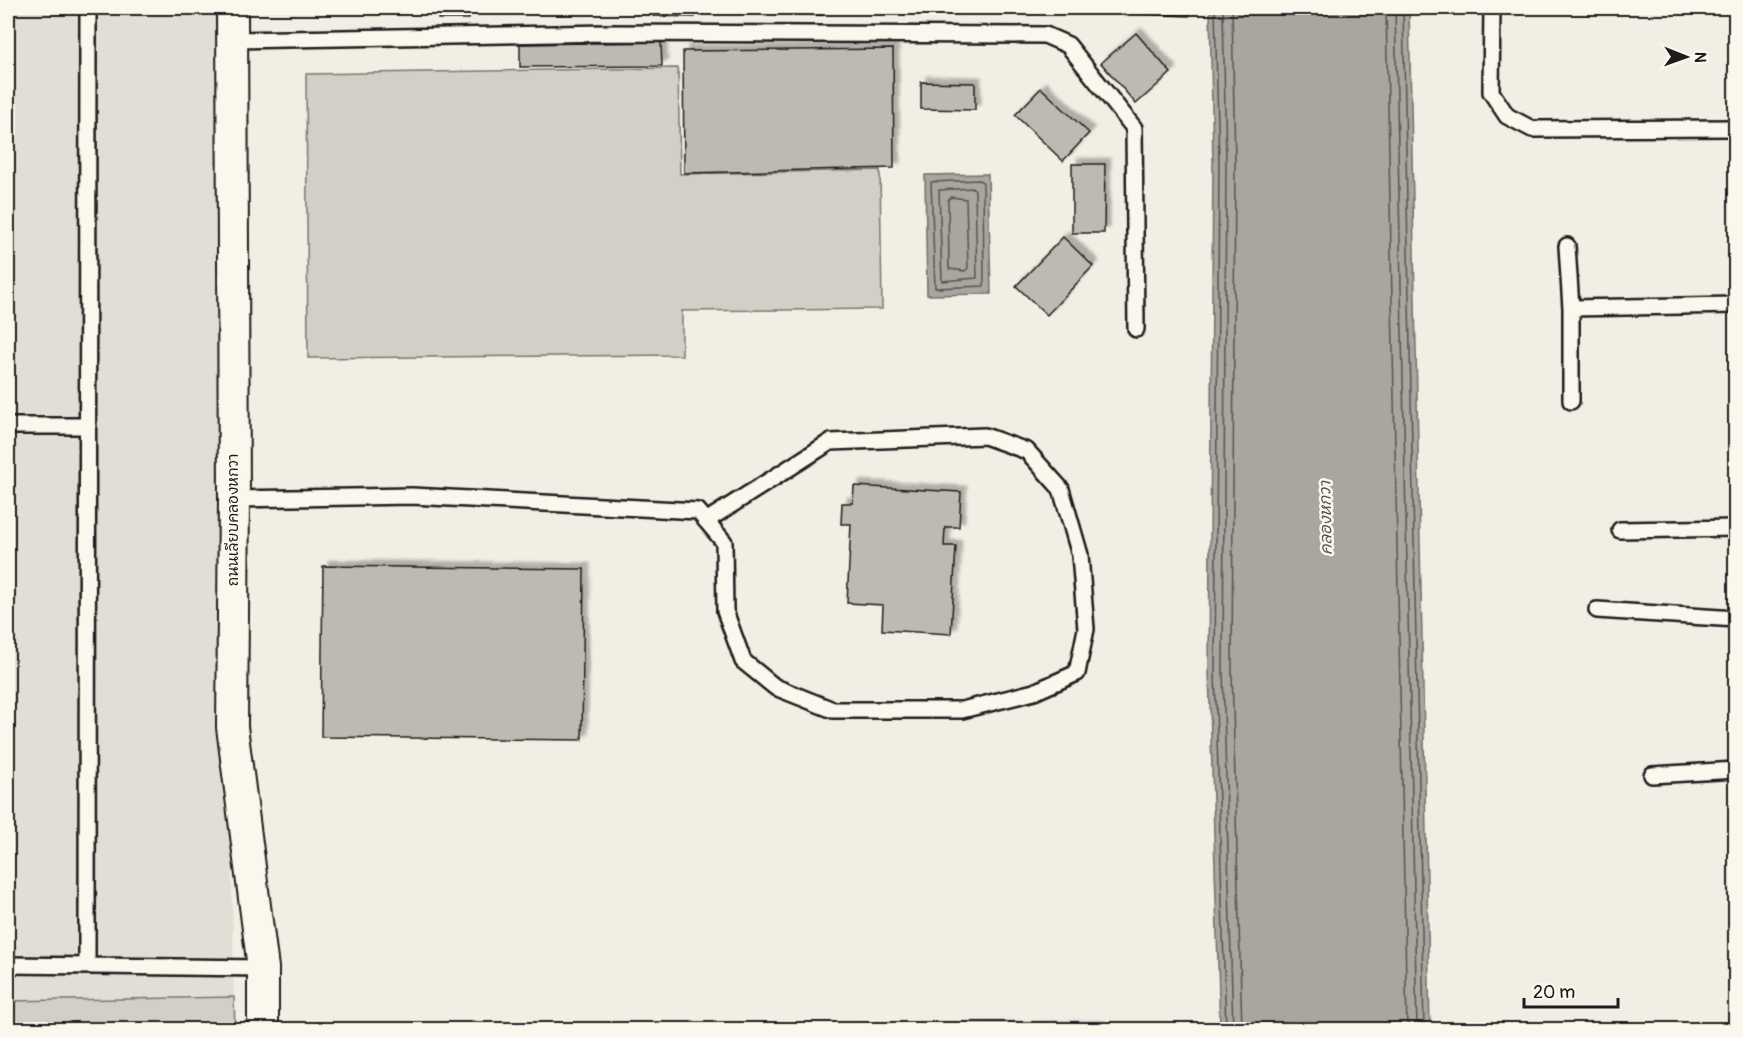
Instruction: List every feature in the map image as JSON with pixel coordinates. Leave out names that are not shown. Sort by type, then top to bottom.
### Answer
[{"type":"street","name":"ถนนเลียบคลองหกวา","points":[[232,8],[234,499],[232,727],[263,968],[263,1029]]},
{"type":"lane","points":[[87,964],[88,8]]},
{"type":"lane","points":[[1492,8],[1491,92],[1508,116],[1532,129],[1736,128]]},
{"type":"lane","points":[[231,40],[607,33],[1045,35],[1068,45],[1134,128],[1137,329]]},
{"type":"lane","points":[[1567,246],[1571,308],[1571,400]]},
{"type":"lane","points":[[1571,308],[1736,305]]},
{"type":"lane","points":[[8,426],[88,426]]},
{"type":"lane","points":[[234,499],[412,496],[698,511],[706,521],[724,542],[725,611],[743,661],[775,687],[833,710],[962,710],[1034,692],[1077,674],[1086,629],[1080,555],[1061,489],[1027,451],[985,436],[831,442],[706,521]]},
{"type":"lane","points":[[1620,530],[1736,528]]},
{"type":"lane","points":[[1597,610],[1736,619]]},
{"type":"lane","points":[[1652,775],[1736,770]]},
{"type":"lane","points":[[8,965],[87,964],[263,968]]},
{"type":"shaded area","points":[[8,8],[216,8],[234,997],[8,1001]]},
{"type":"shaded area","points":[[678,68],[680,174],[880,170],[882,309],[682,311],[682,355],[308,358],[306,74]]},
{"type":"shaded area","points":[[234,997],[235,1029],[8,1029],[8,1001]]},
{"type":"water","name":"คลองหกวา","points":[[1210,8],[1409,8],[1430,1029],[1220,1029],[1209,672],[1213,163]]},
{"type":"water","points":[[988,174],[991,294],[927,295],[925,175]]},
{"type":"building","points":[[439,8],[469,8],[469,19],[438,19]]},
{"type":"building","points":[[481,8],[651,8],[651,9],[481,10]]},
{"type":"building","points":[[653,8],[695,8],[695,17],[653,16]]},
{"type":"building","points":[[699,8],[735,8],[735,13],[699,12]]},
{"type":"building","points":[[774,8],[823,8],[823,15],[774,14]]},
{"type":"building","points":[[1145,8],[1190,8],[1189,16],[1145,14]]},
{"type":"building","points":[[1136,33],[1171,73],[1136,104],[1101,63]]},
{"type":"building","points":[[661,42],[662,66],[520,67],[520,44]]},
{"type":"building","points":[[893,49],[894,168],[684,173],[683,51]]},
{"type":"building","points":[[921,82],[975,83],[975,110],[921,109]]},
{"type":"building","points":[[1041,88],[1089,133],[1063,161],[1015,115]]},
{"type":"building","points":[[1072,164],[1105,164],[1104,233],[1072,233]]},
{"type":"building","points":[[1063,237],[1093,266],[1047,315],[1016,286]]},
{"type":"building","points":[[854,486],[961,492],[959,527],[945,527],[944,546],[956,546],[951,634],[882,630],[883,605],[847,603],[851,524],[841,524],[842,503],[853,503]]},
{"type":"building","points":[[323,566],[584,569],[582,740],[321,737]]},
{"type":"building","points":[[1098,1027],[1098,1030],[845,1030]]}]
